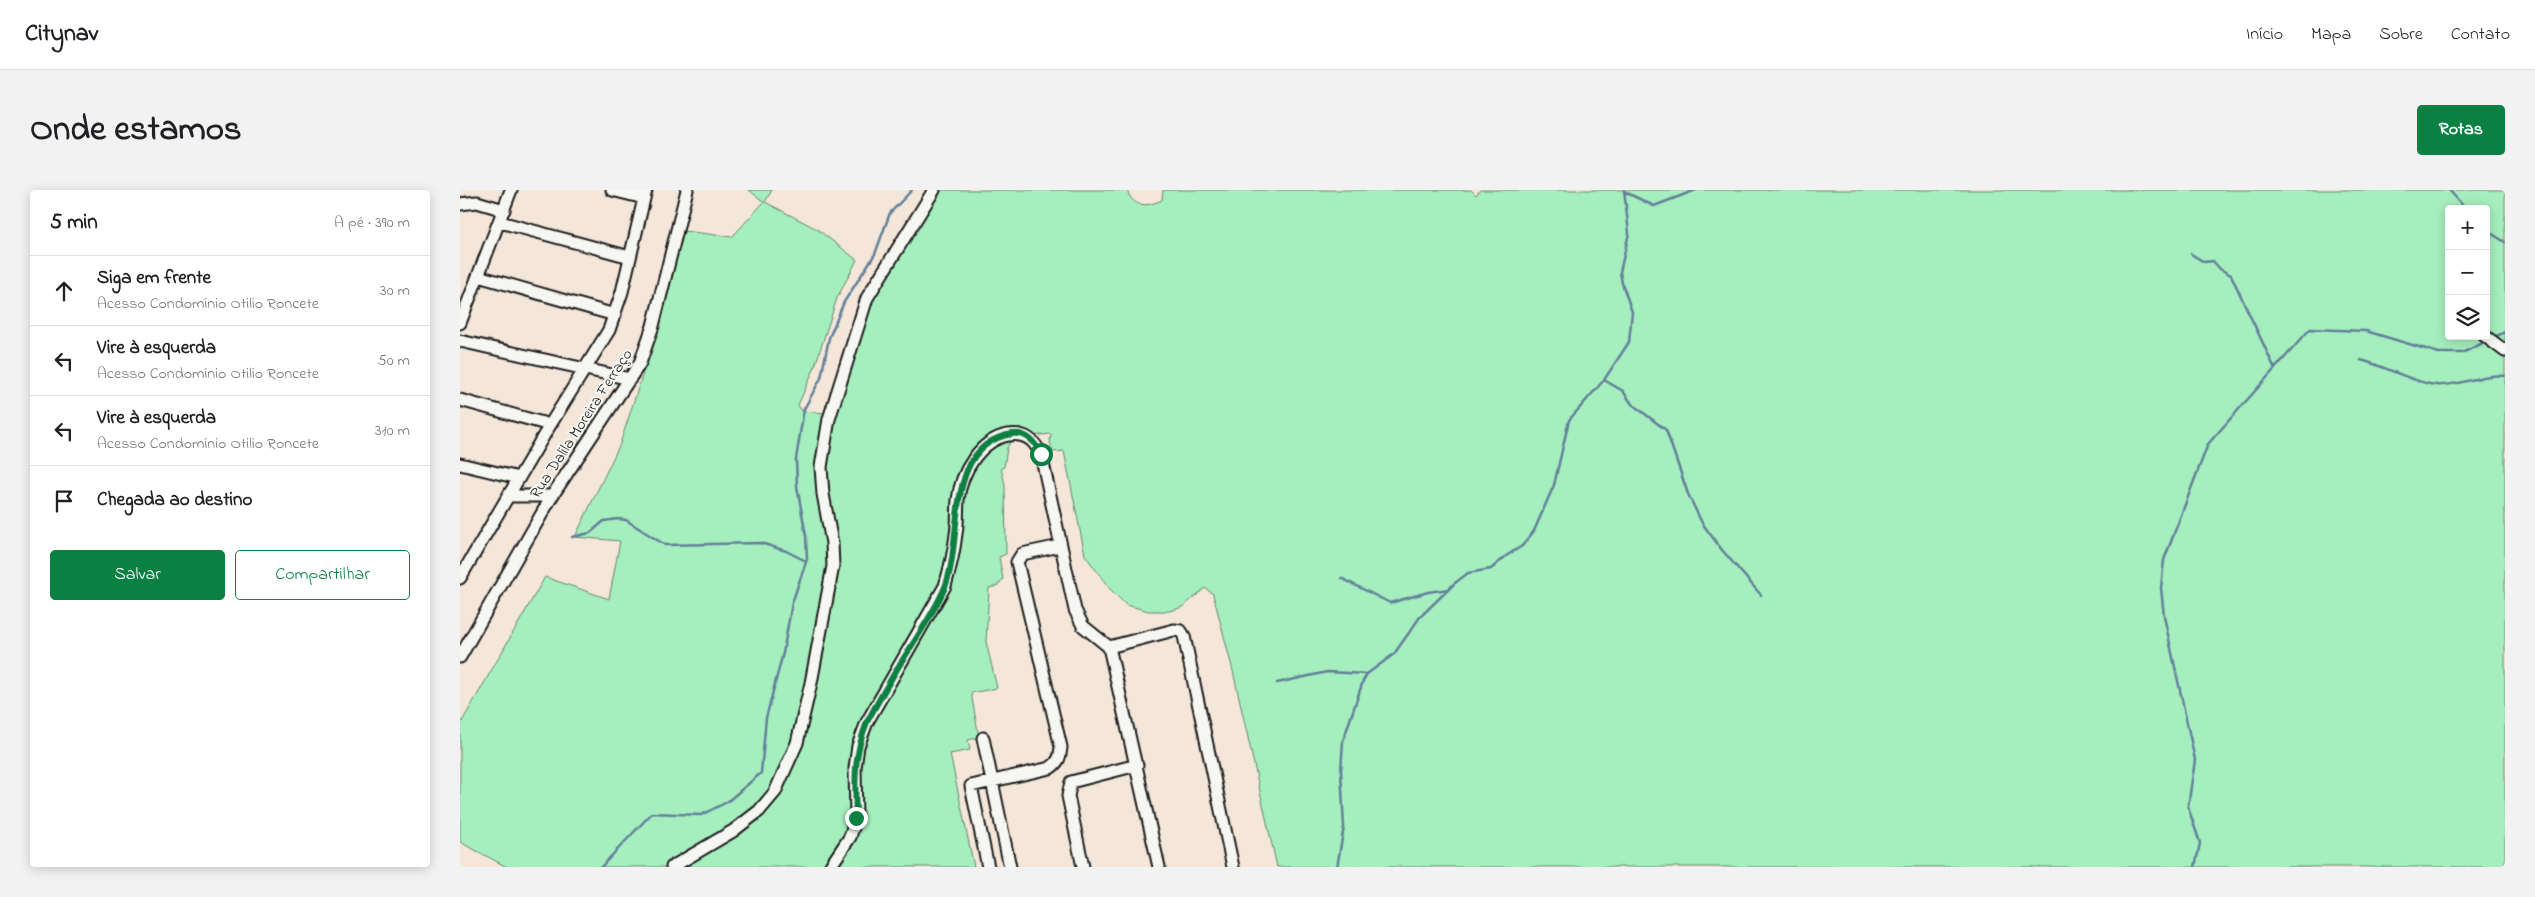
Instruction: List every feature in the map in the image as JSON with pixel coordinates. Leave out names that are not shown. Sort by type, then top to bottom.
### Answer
[{"type":"street","points":[[460,323],[511,190]]},
{"type":"street","points":[[612,190],[645,194]]},
{"type":"street","name":"Rua Dalila Moreira Ferraço","points":[[461,653],[552,496],[630,378],[646,350],[687,190]]},
{"type":"street","points":[[672,867],[733,831],[759,811],[778,786],[797,743],[833,566],[832,543],[823,494],[821,467],[829,419],[867,298],[934,190]]},
{"type":"street","name":"Rua Dalila Moreira Ferraço","points":[[460,578],[550,425],[585,370],[615,314],[645,194]]},
{"type":"street","points":[[460,204],[477,202],[504,210]]},
{"type":"street","points":[[500,222],[630,257]]},
{"type":"street","points":[[478,276],[615,314]]},
{"type":"street","points":[[2490,340],[2505,352]]},
{"type":"street","points":[[460,341],[585,370],[630,378]]},
{"type":"street","points":[[460,400],[550,425]]},
{"type":"street","points":[[830,867],[850,838],[856,818],[855,768],[858,746],[867,722],[945,586],[952,561],[958,498],[964,478],[971,463],[984,447],[996,437],[1015,434],[1027,436],[1035,442],[1041,454],[1075,610],[1083,626],[1109,647],[1159,867]]},
{"type":"street","points":[[460,464],[519,478]]},
{"type":"street","points":[[509,496],[552,496]]},
{"type":"street","points":[[988,867],[970,788],[973,785],[1050,768],[1057,763],[1060,756],[1061,747],[1017,562],[1022,554],[1060,546]]},
{"type":"street","points":[[1109,647],[1174,630],[1180,631],[1184,636],[1233,867]]},
{"type":"street","points":[[982,738],[1010,867]]},
{"type":"street","points":[[1083,867],[1068,796],[1070,782],[1137,765]]},
{"type":"green space","points":[[749,190],[772,190],[765,202],[817,229],[857,260],[837,298],[814,369],[798,405],[802,411],[837,414],[862,320],[874,291],[891,261],[940,190],[1127,190],[1136,203],[1145,205],[1162,200],[1163,190],[1471,190],[1476,195],[1480,190],[2505,190],[2505,867],[1277,867],[1233,671],[1213,594],[1205,588],[1183,607],[1169,611],[1149,611],[1126,605],[1110,589],[1085,555],[1064,451],[1053,452],[1050,442],[1051,434],[1012,438],[1007,448],[1004,467],[1001,468],[1005,485],[1006,554],[999,557],[1003,579],[997,586],[989,588],[986,642],[997,688],[971,693],[979,737],[968,740],[970,750],[950,754],[974,867],[507,867],[460,842],[460,725],[545,577],[609,599],[620,541],[575,537],[620,444],[657,330],[684,231],[732,237],[764,202]]},
{"type":"waterway","points":[[601,867],[652,813],[701,815],[727,802],[761,773],[766,718],[783,653],[792,603],[807,559],[806,536],[797,486],[796,459],[804,409],[821,378],[829,338],[844,302],[875,254],[890,213],[912,190]]},
{"type":"waterway","points":[[1337,867],[1344,827],[1341,771],[1343,741],[1363,681],[1367,674],[1394,654],[1420,617],[1455,583],[1468,573],[1491,569],[1506,556],[1522,546],[1534,531],[1554,485],[1569,420],[1604,380],[1629,342],[1632,312],[1620,272],[1629,233],[1624,190]]},
{"type":"waterway","points":[[1625,192],[1654,206],[1696,190]]},
{"type":"waterway","points":[[2449,190],[2462,205]]},
{"type":"waterway","points":[[2490,233],[2505,242]]},
{"type":"waterway","points":[[2191,254],[2204,262],[2213,261],[2220,269],[2231,275],[2275,369]]},
{"type":"waterway","points":[[2195,867],[2200,843],[2188,807],[2195,760],[2164,616],[2161,588],[2164,560],[2208,444],[2310,329],[2366,331],[2439,353],[2462,353],[2485,342]]},
{"type":"waterway","points":[[2492,338],[2505,332]]},
{"type":"waterway","points":[[2361,360],[2427,384],[2445,385],[2487,376],[2505,376]]},
{"type":"waterway","points":[[1604,380],[1623,391],[1632,404],[1666,430],[1688,494],[1702,523],[1722,550],[1761,595]]},
{"type":"waterway","points":[[572,537],[590,533],[604,521],[618,519],[626,520],[665,545],[761,543],[786,551],[806,561]]},
{"type":"waterway","points":[[1341,578],[1390,603],[1428,592],[1449,589]]},
{"type":"waterway","points":[[1277,683],[1327,672],[1367,674]]},
{"type":"route","points":[[856,818],[855,768],[858,746],[867,722],[892,677],[930,617],[945,586],[957,532],[958,498],[971,463],[984,447],[996,437],[1015,434],[1027,436],[1035,442],[1041,454]]}]
